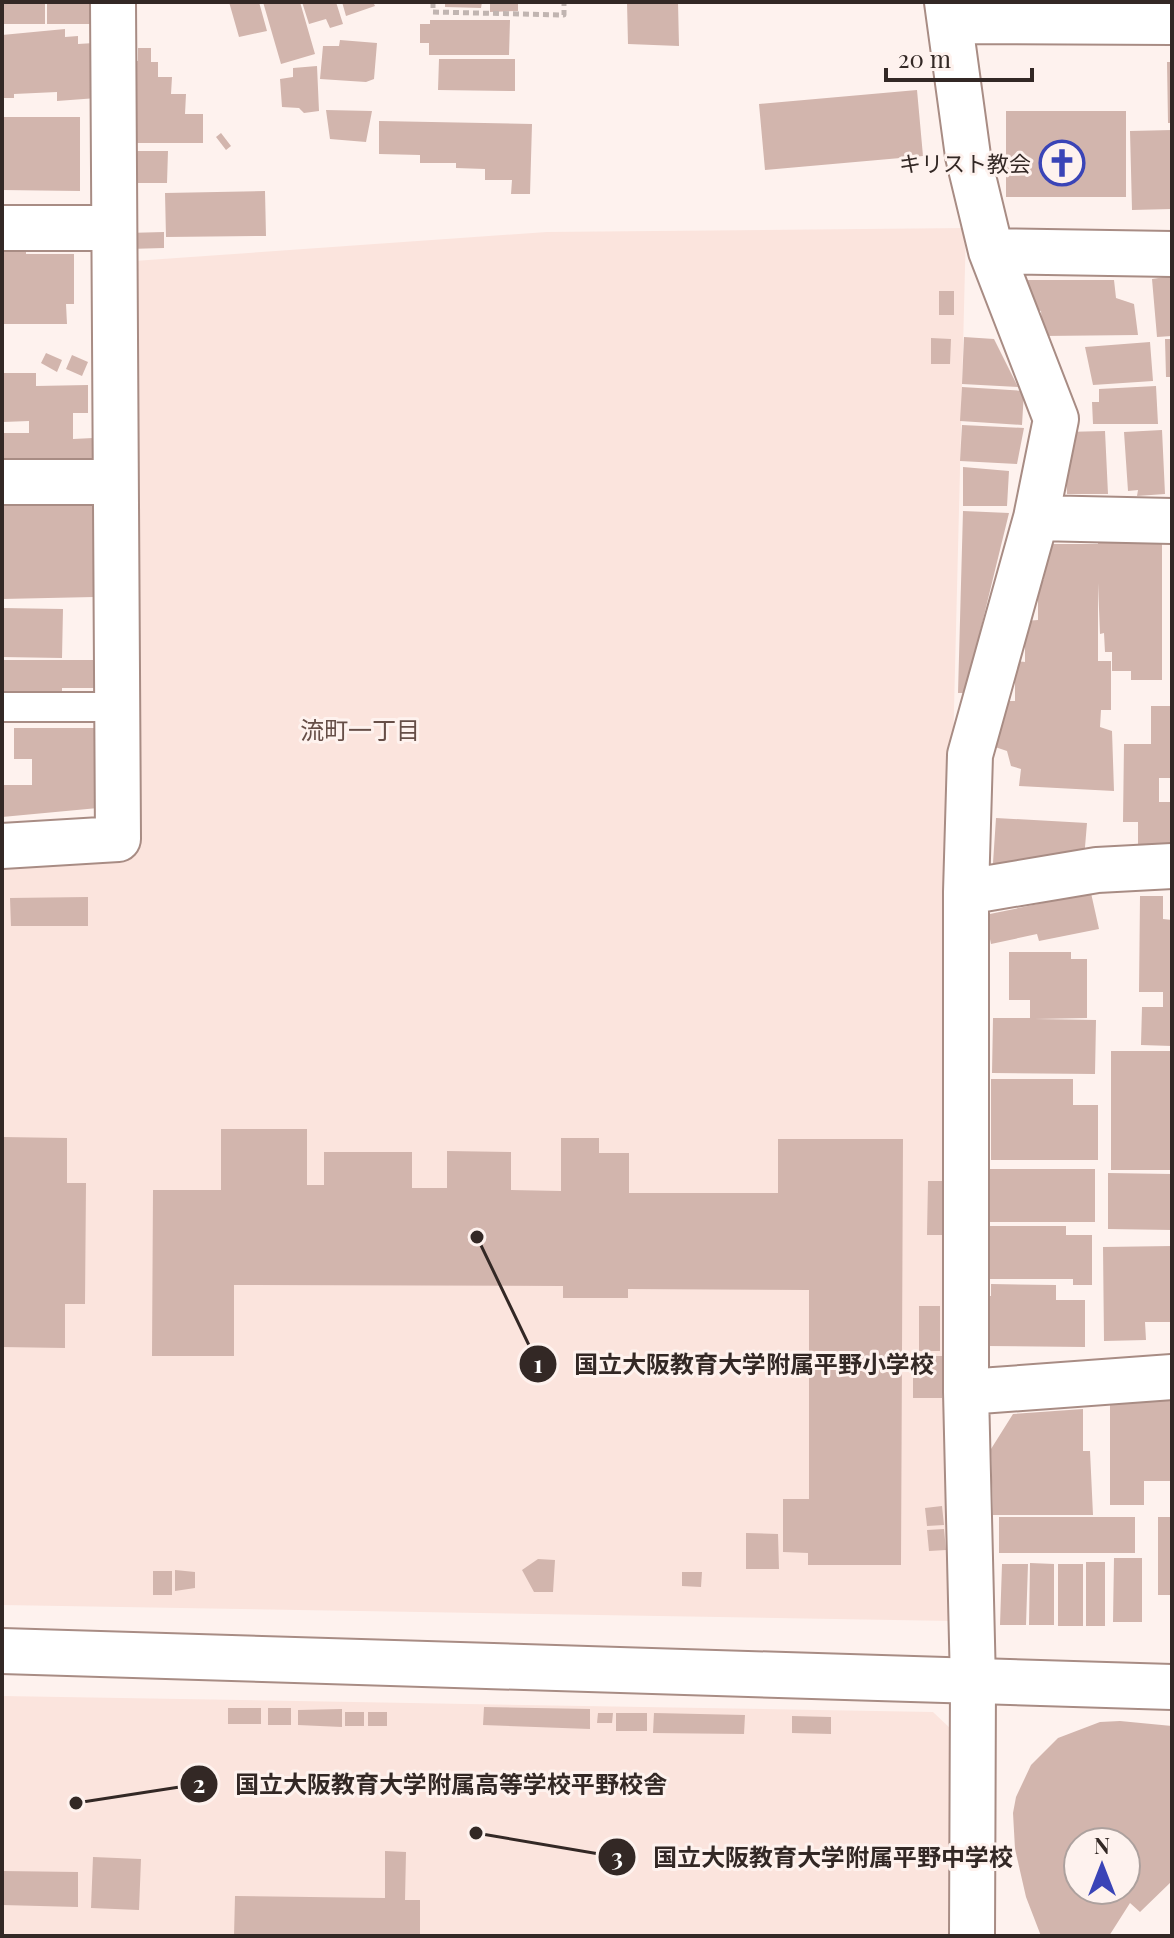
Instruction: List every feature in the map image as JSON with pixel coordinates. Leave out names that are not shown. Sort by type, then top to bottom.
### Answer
[{"type":"street","points":[[2,846],[118,839],[113,2]]},
{"type":"street","points":[[972,1936],[973,1683],[966,1392],[966,892],[970,755],[1036,518],[1056,419],[991,251],[968,156],[949,12],[1172,22]]},
{"type":"street","points":[[2,228],[113,228]]},
{"type":"street","points":[[991,251],[1172,254]]},
{"type":"street","points":[[2,482],[115,482]]},
{"type":"street","points":[[1036,518],[1172,521]]},
{"type":"street","points":[[966,892],[1097,870],[1172,866]]},
{"type":"street","points":[[966,1392],[1172,1377]]},
{"type":"street","points":[[2,1651],[1172,1687]]},
{"type":"lane","points":[[2,707],[117,707]]},
{"type":"path","points":[[433,2],[433,12],[564,15],[564,2]]},
{"type":"shaded area","points":[[966,228],[953,750],[953,1621],[2,1605],[2,870],[132,858],[134,261],[547,232]]},
{"type":"shaded area","points":[[2,1696],[933,1712],[952,1730],[948,1936],[2,1936]]},
{"type":"building","points":[[2,2],[45,2],[45,24],[2,24]]},
{"type":"building","points":[[47,2],[95,2],[95,24],[47,24]]},
{"type":"building","points":[[229,2],[259,2],[267,31],[239,37]]},
{"type":"building","points":[[263,2],[300,2],[315,54],[281,64]]},
{"type":"building","points":[[302,2],[336,2],[343,24],[330,28],[326,19],[309,24]]},
{"type":"building","points":[[342,2],[373,2],[375,6],[346,16]]},
{"type":"building","points":[[445,2],[482,2],[481,8],[445,7]]},
{"type":"building","points":[[490,2],[518,2],[518,11],[490,12]]},
{"type":"building","points":[[627,2],[678,2],[679,46],[628,44]]},
{"type":"building","points":[[430,20],[510,20],[509,55],[429,55],[429,43],[420,43],[420,24],[430,24]]},
{"type":"building","points":[[65,29],[65,37],[78,36],[78,44],[94,43],[97,98],[57,101],[57,92],[14,94],[14,98],[3,98],[2,35]]},
{"type":"building","points":[[340,40],[377,43],[374,79],[366,82],[320,79],[323,46],[339,46]]},
{"type":"building","points":[[138,48],[151,48],[151,62],[158,62],[158,77],[172,77],[171,94],[186,94],[185,114],[203,114],[203,143],[125,143],[126,61],[138,61]]},
{"type":"building","points":[[439,59],[515,59],[515,91],[438,90]]},
{"type":"building","points":[[1167,62],[1172,62],[1172,123],[1168,123]]},
{"type":"building","points":[[317,66],[319,111],[304,113],[299,108],[282,107],[280,79],[293,77],[293,68]]},
{"type":"building","points":[[917,90],[923,156],[765,170],[759,104]]},
{"type":"building","points":[[326,110],[372,111],[366,142],[330,139]]},
{"type":"building","points":[[1006,111],[1126,111],[1126,197],[1006,197]]},
{"type":"building","points":[[2,117],[80,117],[80,191],[2,190]]},
{"type":"building","points":[[379,121],[532,124],[530,194],[511,194],[512,180],[485,180],[485,169],[456,168],[456,163],[420,163],[420,155],[379,154]]},
{"type":"building","points":[[1172,130],[1172,209],[1132,210],[1130,131]]},
{"type":"building","points":[[221,133],[231,146],[226,150],[216,137]]},
{"type":"building","points":[[129,151],[168,151],[167,183],[129,183]]},
{"type":"building","points":[[265,191],[266,236],[166,237],[165,193]]},
{"type":"building","points":[[164,232],[164,248],[128,249],[127,233]]},
{"type":"building","points":[[2,246],[26,246],[26,254],[74,254],[74,304],[66,304],[67,324],[2,324]]},
{"type":"building","points":[[1172,276],[1172,336],[1157,337],[1152,279]]},
{"type":"building","points":[[1021,280],[1114,280],[1116,298],[1134,304],[1138,335],[1043,336],[1041,311],[1028,308]]},
{"type":"building","points":[[939,291],[954,291],[954,315],[939,315]]},
{"type":"building","points":[[964,337],[994,339],[1018,387],[962,384]]},
{"type":"building","points":[[931,338],[951,339],[950,364],[931,364]]},
{"type":"building","points":[[1165,339],[1172,339],[1172,377],[1166,377]]},
{"type":"building","points":[[1150,342],[1153,381],[1093,385],[1085,347]]},
{"type":"building","points":[[46,353],[62,360],[57,372],[41,363]]},
{"type":"building","points":[[72,355],[88,362],[82,376],[66,369]]},
{"type":"building","points":[[3,373],[36,373],[36,386],[88,385],[88,413],[73,413],[73,439],[93,438],[93,462],[2,462],[2,433],[29,433],[29,421],[3,422]]},
{"type":"building","points":[[1156,386],[1158,424],[1093,424],[1092,402],[1099,402],[1099,389]]},
{"type":"building","points":[[962,387],[1024,391],[1022,425],[960,421]]},
{"type":"building","points":[[962,425],[1024,428],[1017,464],[960,461]]},
{"type":"building","points":[[1162,430],[1165,494],[1137,496],[1138,490],[1128,491],[1124,432]]},
{"type":"building","points":[[1105,431],[1108,494],[1067,494],[1065,432]]},
{"type":"building","points":[[963,467],[1009,471],[1007,506],[963,506]]},
{"type":"building","points":[[2,501],[95,501],[94,597],[2,599]]},
{"type":"building","points":[[963,511],[1009,513],[965,693],[958,693]]},
{"type":"building","points":[[1098,536],[1155,536],[1162,544],[1162,680],[1131,680],[1131,671],[1112,671],[1112,652],[1105,652],[1104,633],[1100,634],[1098,583],[1098,661],[1111,661],[1111,710],[1101,710],[1100,727],[1112,731],[1114,791],[1019,786],[1021,769],[1011,766],[1007,751],[995,747],[995,720],[1004,720],[1008,701],[1015,701],[1015,661],[1025,662],[1025,621],[1038,620],[1038,580],[1044,580],[1045,544],[1098,544]]},
{"type":"building","points":[[2,608],[63,609],[62,658],[2,657]]},
{"type":"building","points":[[2,660],[95,660],[95,688],[62,688],[62,696],[2,696]]},
{"type":"building","points":[[1151,706],[1170,706],[1170,778],[1159,778],[1159,802],[1170,802],[1170,849],[1138,849],[1138,822],[1123,822],[1124,744],[1151,744]]},
{"type":"building","points":[[14,728],[99,728],[98,808],[2,817],[2,785],[32,785],[32,759],[14,759]]},
{"type":"building","points":[[996,818],[1087,823],[1084,859],[1041,866],[993,863]]},
{"type":"building","points":[[1091,893],[1099,929],[1039,941],[1037,934],[991,944],[985,915]]},
{"type":"building","points":[[1140,896],[1163,896],[1163,919],[1172,920],[1172,1046],[1141,1045],[1142,1007],[1163,1007],[1163,992],[1139,992]]},
{"type":"building","points":[[88,897],[88,926],[11,926],[10,898]]},
{"type":"building","points":[[1009,952],[1071,952],[1071,959],[1087,959],[1087,1018],[1035,1019],[1096,1020],[1095,1074],[992,1073],[993,1018],[1030,1018],[1030,1000],[1009,1000]]},
{"type":"building","points":[[1111,1051],[1172,1051],[1172,1170],[1111,1170]]},
{"type":"building","points":[[991,1079],[1073,1079],[1073,1105],[1098,1105],[1098,1160],[991,1160]]},
{"type":"building","points":[[221,1129],[307,1129],[307,1185],[324,1185],[324,1152],[412,1152],[412,1188],[447,1188],[447,1151],[511,1152],[511,1190],[561,1191],[561,1138],[599,1138],[599,1153],[629,1153],[629,1193],[778,1193],[778,1139],[903,1139],[901,1565],[808,1565],[808,1553],[783,1552],[783,1499],[809,1499],[809,1290],[628,1289],[628,1298],[563,1298],[563,1286],[234,1285],[234,1356],[152,1356],[153,1190],[221,1190]]},
{"type":"building","points":[[2,1137],[67,1138],[67,1183],[86,1183],[85,1304],[65,1304],[65,1348],[2,1347]]},
{"type":"building","points":[[983,1169],[1095,1169],[1095,1222],[983,1222]]},
{"type":"building","points":[[1108,1173],[1172,1174],[1172,1230],[1108,1229]]},
{"type":"building","points":[[928,1181],[944,1181],[944,1235],[927,1235]]},
{"type":"building","points":[[984,1226],[1066,1226],[1066,1235],[1092,1235],[1092,1285],[1073,1285],[1073,1279],[985,1279]]},
{"type":"building","points":[[1172,1246],[1172,1322],[1145,1322],[1146,1340],[1104,1341],[1103,1247]]},
{"type":"building","points":[[991,1284],[1056,1285],[1056,1300],[1085,1300],[1085,1347],[987,1346],[987,1296],[991,1296]]},
{"type":"building","points":[[919,1306],[940,1306],[940,1351],[919,1351]]},
{"type":"building","points":[[913,1356],[942,1356],[942,1398],[913,1398]]},
{"type":"building","points":[[1110,1401],[1172,1401],[1172,1481],[1144,1481],[1144,1505],[1110,1505]]},
{"type":"building","points":[[1083,1409],[1083,1451],[1090,1451],[1093,1515],[993,1515],[991,1449],[1013,1414]]},
{"type":"building","points":[[942,1506],[944,1525],[927,1526],[925,1508]]},
{"type":"building","points":[[999,1517],[1135,1517],[1135,1553],[999,1553]]},
{"type":"building","points":[[1158,1517],[1172,1517],[1172,1595],[1158,1595]]},
{"type":"building","points":[[944,1529],[946,1550],[929,1551],[927,1530]]},
{"type":"building","points":[[746,1533],[778,1534],[779,1569],[746,1569]]},
{"type":"building","points":[[1114,1558],[1142,1558],[1142,1622],[1113,1622]]},
{"type":"building","points":[[538,1559],[555,1560],[553,1592],[534,1592],[522,1570]]},
{"type":"building","points":[[1086,1562],[1105,1562],[1105,1626],[1086,1626]]},
{"type":"building","points":[[1030,1563],[1054,1564],[1054,1625],[1029,1625]]},
{"type":"building","points":[[1002,1564],[1028,1564],[1026,1625],[1000,1625]]},
{"type":"building","points":[[1058,1564],[1083,1564],[1083,1626],[1058,1626]]},
{"type":"building","points":[[175,1570],[195,1572],[195,1588],[175,1591]]},
{"type":"building","points":[[153,1571],[172,1571],[172,1595],[153,1595]]},
{"type":"building","points":[[682,1572],[702,1572],[701,1587],[682,1586]]},
{"type":"building","points":[[484,1707],[590,1709],[590,1729],[483,1725]]},
{"type":"building","points":[[228,1708],[261,1708],[261,1724],[228,1724]]},
{"type":"building","points":[[268,1708],[291,1708],[291,1725],[268,1725]]},
{"type":"building","points":[[342,1709],[342,1727],[298,1725],[298,1710]]},
{"type":"building","points":[[345,1712],[364,1712],[364,1726],[345,1726]]},
{"type":"building","points":[[368,1712],[387,1712],[387,1726],[368,1726]]},
{"type":"building","points":[[598,1713],[613,1713],[612,1723],[597,1723]]},
{"type":"building","points":[[616,1713],[647,1713],[647,1731],[616,1731]]},
{"type":"building","points":[[654,1713],[745,1715],[744,1734],[653,1733]]},
{"type":"building","points":[[792,1716],[831,1717],[831,1734],[792,1733]]},
{"type":"building","points":[[1100,1722],[1172,1726],[1172,1881],[1140,1912],[1133,1906],[1142,1906],[1142,1826],[1062,1826],[1062,1906],[1128,1906],[1109,1936],[1041,1936],[1026,1897],[1015,1849],[1013,1813],[1016,1797],[1031,1765],[1058,1738]]},
{"type":"building","points":[[385,1851],[406,1852],[405,1900],[420,1900],[420,1936],[234,1936],[235,1896],[385,1898]]},
{"type":"building","points":[[93,1857],[141,1859],[139,1910],[91,1908]]},
{"type":"building","points":[[2,1871],[78,1872],[78,1907],[2,1905]]},
{"type":"place","name":"キリスト教会","points":[[1062,163]]},
{"type":"place","name":"国立大阪教育大学附属平野小学校","points":[[477,1237]]},
{"type":"place","name":"国立大阪教育大学附属高等学校平野校舎","points":[[76,1803]]},
{"type":"place","name":"国立大阪教育大学附属平野中学校","points":[[476,1833]]},
{"type":"district","name":"流町一丁目","points":[[360,729]]}]
